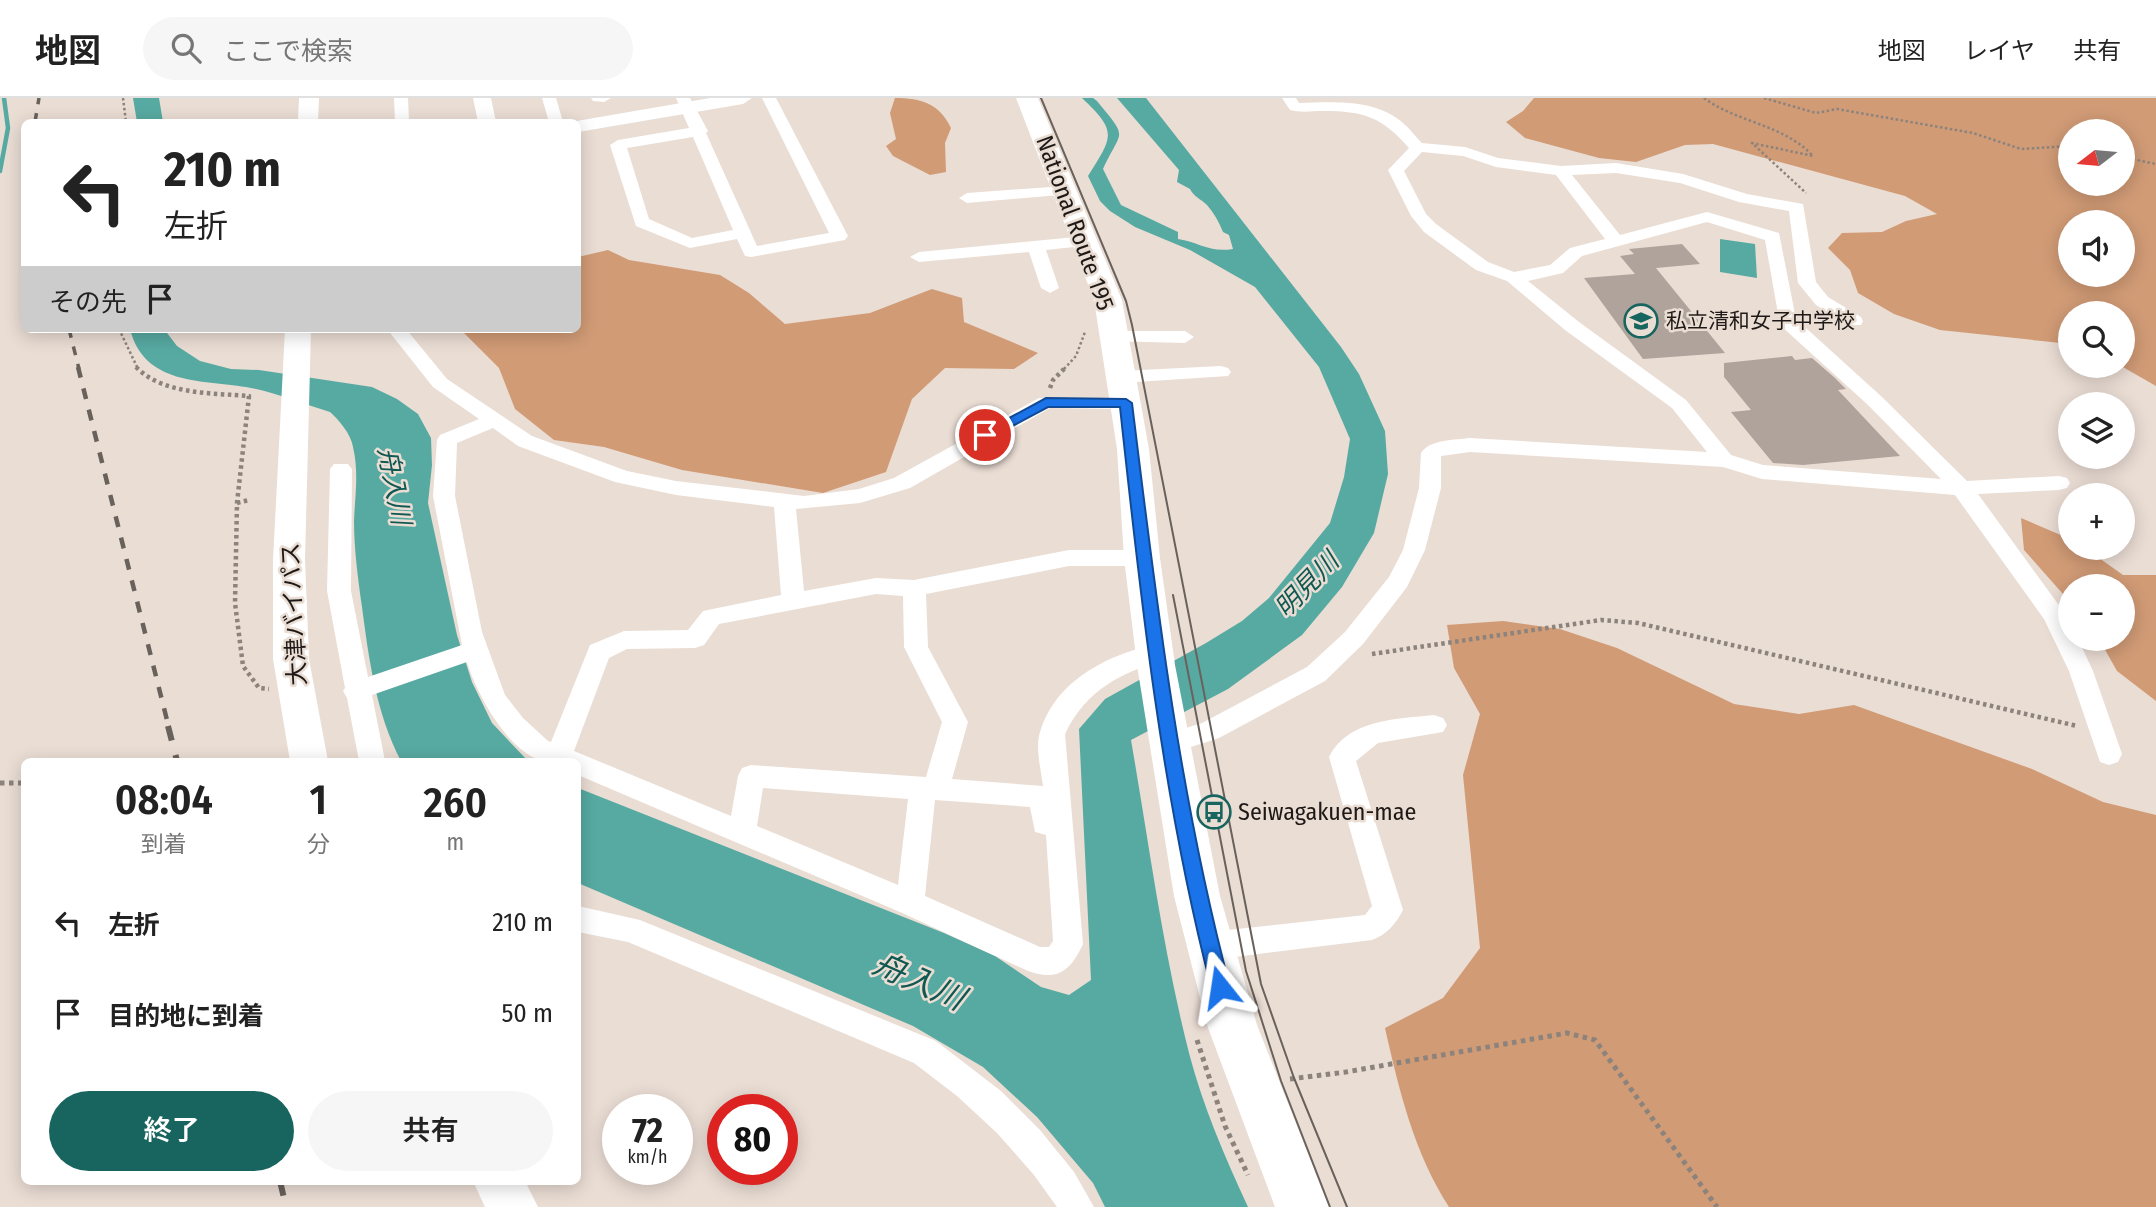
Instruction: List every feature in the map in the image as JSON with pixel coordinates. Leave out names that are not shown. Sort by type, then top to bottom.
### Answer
[{"type":"highway","name":"National Route 195","points":[[1027,98],[1105,292],[1133,449],[1156,659],[1197,896],[1224,1000],[1254,1087],[1302,1207]]},
{"type":"main road","points":[[308,119],[309,98]]},
{"type":"main road","name":"大津バイパス","points":[[298,333],[290,467],[291,634],[297,693],[308,758]]},
{"type":"main road","points":[[499,1185],[513,1207]]},
{"type":"street","points":[[401,98],[402,119]]},
{"type":"street","points":[[482,98],[486,119]]},
{"type":"street","points":[[549,98],[555,119]]},
{"type":"street","points":[[598,98],[604,98]]},
{"type":"street","points":[[581,126],[686,103],[743,98]]},
{"type":"street","points":[[686,103],[751,252],[839,236],[769,98]]},
{"type":"street","points":[[1289,98],[1296,107],[1353,109],[1377,114],[1392,121],[1418,148]]},
{"type":"street","points":[[700,131],[618,145],[642,222],[690,243],[743,233]]},
{"type":"street","points":[[1724,460],[1679,404],[1572,326],[1513,277],[1482,266],[1430,228],[1419,216],[1396,170],[1418,148],[1433,147],[1465,152],[1496,162],[1561,171],[1616,168],[1683,179],[1745,199],[1797,207],[1807,283],[1822,300],[1854,321]]},
{"type":"street","points":[[1561,171],[1616,242]]},
{"type":"street","points":[[967,198],[1065,191]]},
{"type":"street","points":[[1513,277],[1546,273],[1568,264],[1576,252],[1707,217],[1773,237],[1787,321],[1875,401],[1962,488],[2054,615],[2081,671],[2109,754]]},
{"type":"street","points":[[919,257],[1086,241]]},
{"type":"street","points":[[1036,247],[1050,288]]},
{"type":"street","points":[[399,333],[440,383],[525,440],[623,477],[676,488],[804,503],[860,496],[902,482],[1046,402],[1221,372]]},
{"type":"street","points":[[1114,337],[1185,337]]},
{"type":"street","points":[[495,419],[447,440],[444,496],[470,652],[495,700],[514,725],[539,748],[562,758]]},
{"type":"street","points":[[1168,735],[1210,731],[1316,674],[1354,638],[1404,570],[1414,550],[1430,488],[1432,453],[1439,449],[1470,444],[1724,460],[1762,472],[1962,488],[2059,482]]},
{"type":"street","points":[[341,469],[339,591],[365,688],[372,758]]},
{"type":"street","points":[[783,501],[793,602]]},
{"type":"street","points":[[570,758],[599,652],[624,640],[695,639],[712,617],[876,586],[914,588],[1069,558],[1143,558]]},
{"type":"street","points":[[910,903],[930,789],[955,722],[916,647],[914,588]]},
{"type":"street","points":[[365,688],[470,652]]},
{"type":"street","points":[[1057,960],[1068,944],[1052,734],[1062,710],[1076,692],[1114,666],[1156,659]]},
{"type":"street","points":[[1210,946],[1372,927],[1388,910],[1342,757],[1372,733],[1434,725]]},
{"type":"street","points":[[581,766],[910,903],[1039,961],[1057,960]]},
{"type":"street","points":[[742,833],[751,776],[1042,797],[1057,960]]},
{"type":"street","points":[[581,920],[631,929],[925,1052],[957,1074],[1019,1133],[1056,1174],[1077,1207]]},
{"type":"path","points":[[122,98],[126,119]]},
{"type":"path","points":[[1704,98],[1728,113],[1792,139],[1809,151],[1813,156],[1752,143],[1764,158],[1786,173],[1808,196],[1810,203],[1797,207]]},
{"type":"path","points":[[1763,98],[1816,113],[1837,109],[1973,133],[2021,149],[2058,147]]},
{"type":"path","points":[[2135,159],[2156,164]]},
{"type":"path","points":[[1046,402],[1053,380],[1076,356],[1097,300],[1105,292]]},
{"type":"path","points":[[120,333],[122,342],[139,370],[163,383],[191,390],[249,396],[237,503],[235,603],[243,666],[259,688],[297,693]]},
{"type":"path","points":[[237,503],[249,500]]},
{"type":"path","points":[[1333,658],[1601,620],[1638,623],[2101,732]]},
{"type":"path","points":[[0,783],[21,783]]},
{"type":"path","points":[[1254,1087],[1567,1033],[1586,1037],[1595,1040],[1717,1207]]},
{"type":"shaded area","points":[[895,98],[913,99],[928,104],[946,120],[951,128],[945,143],[946,172],[930,175],[893,156],[886,146],[896,139],[890,113]]},
{"type":"shaded area","points":[[1534,98],[2156,98],[2156,386],[2135,374],[2135,301],[2058,301],[2058,343],[1940,330],[1894,314],[1858,293],[1850,270],[1828,248],[1842,233],[1882,232],[1906,221],[1937,214],[1905,196],[1713,144],[1685,145],[1636,162],[1599,158],[1525,138],[1506,122],[1523,111]]},
{"type":"shaded area","points":[[608,250],[629,260],[720,275],[749,293],[785,324],[870,313],[932,289],[962,298],[964,322],[1038,353],[1014,369],[945,368],[912,399],[886,472],[823,493],[682,470],[604,447],[554,440],[515,409],[499,368],[464,333],[581,333],[581,256]]},
{"type":"shaded area","points":[[2021,518],[2058,534],[2058,560],[2102,560],[2122,574],[2058,574],[2058,588],[2024,550]]},
{"type":"shaded area","points":[[2135,575],[2156,575],[2156,701],[2117,671],[2106,651],[2135,651]]},
{"type":"shaded area","points":[[1503,621],[1560,629],[1617,648],[1734,704],[1799,714],[1854,705],[2032,769],[2103,802],[2156,815],[2156,1207],[1449,1207],[1426,1165],[1409,1121],[1385,1028],[1443,998],[1480,948],[1463,775],[1480,714],[1454,668],[1447,625]]},
{"type":"water","points":[[133,98],[159,98],[162,119],[136,119]]},
{"type":"water","points":[[1082,98],[1093,98],[1097,101],[1118,129],[1118,140],[1103,169],[1121,205],[1178,232],[1178,239],[1211,248],[1233,249],[1229,235],[1223,232],[1210,208],[1190,189],[1177,182],[1179,170],[1117,98],[1146,98],[1341,347],[1359,374],[1385,431],[1388,474],[1374,533],[1342,587],[1302,635],[1228,689],[1131,740],[1164,937],[1189,1053],[1208,1112],[1248,1207],[1105,1207],[1093,1183],[1037,1117],[983,1067],[913,1026],[581,884],[581,789],[944,933],[995,956],[1041,987],[1069,995],[1091,980],[1079,729],[1105,699],[1242,621],[1269,598],[1330,523],[1344,477],[1350,439],[1319,367],[1255,287],[1190,250],[1135,227],[1100,201],[1088,176],[1103,152],[1108,135],[1102,119]]},
{"type":"water","points":[[1720,239],[1755,244],[1757,278],[1720,272]]},
{"type":"water","name":"舟入川","points":[[132,333],[167,333],[177,346],[200,361],[231,369],[259,370],[372,387],[397,399],[418,414],[431,438],[432,465],[428,503],[457,635],[472,682],[492,723],[525,758],[400,758],[385,724],[368,647],[355,542],[355,457],[352,442],[341,423],[330,412],[257,389],[176,376],[148,361],[137,347]]},
{"type":"building","points":[[1682,244],[1700,264],[1656,268],[1725,353],[1643,359],[1584,278],[1635,274],[1620,256],[1634,254],[1629,249]]},
{"type":"building","points":[[1792,356],[1795,360],[1812,358],[1835,378],[1846,389],[1838,390],[1900,456],[1803,465],[1773,463],[1731,412],[1751,410],[1724,377],[1724,363]]},
{"type":"waterway","points":[[0,171],[8,128],[4,98]]},
{"type":"tram line","points":[[1041,98],[1126,301],[1261,984],[1294,1078],[1347,1207]]},
{"type":"tram line","points":[[1173,595],[1246,971],[1281,1081],[1330,1207]]},
{"type":"railway","points":[[36,119],[39,98]]},
{"type":"railway","points":[[70,333],[79,369]]},
{"type":"railway","points":[[78,367],[169,728]]},
{"type":"railway","points":[[168,726],[176,758]]},
{"type":"railway","points":[[281,1185],[286,1207]]},
{"type":"place","name":"私立清和女子中学校","points":[[1641,321]]},
{"type":"place","name":"Seiwagakuen-mae","points":[[1214,812]]},
{"type":"route","points":[[985,435],[1046,402],[1126,403],[1156,664],[1197,896],[1220,987]]},
{"type":"water label","name":"明見川","points":[[1307,585]]}]
